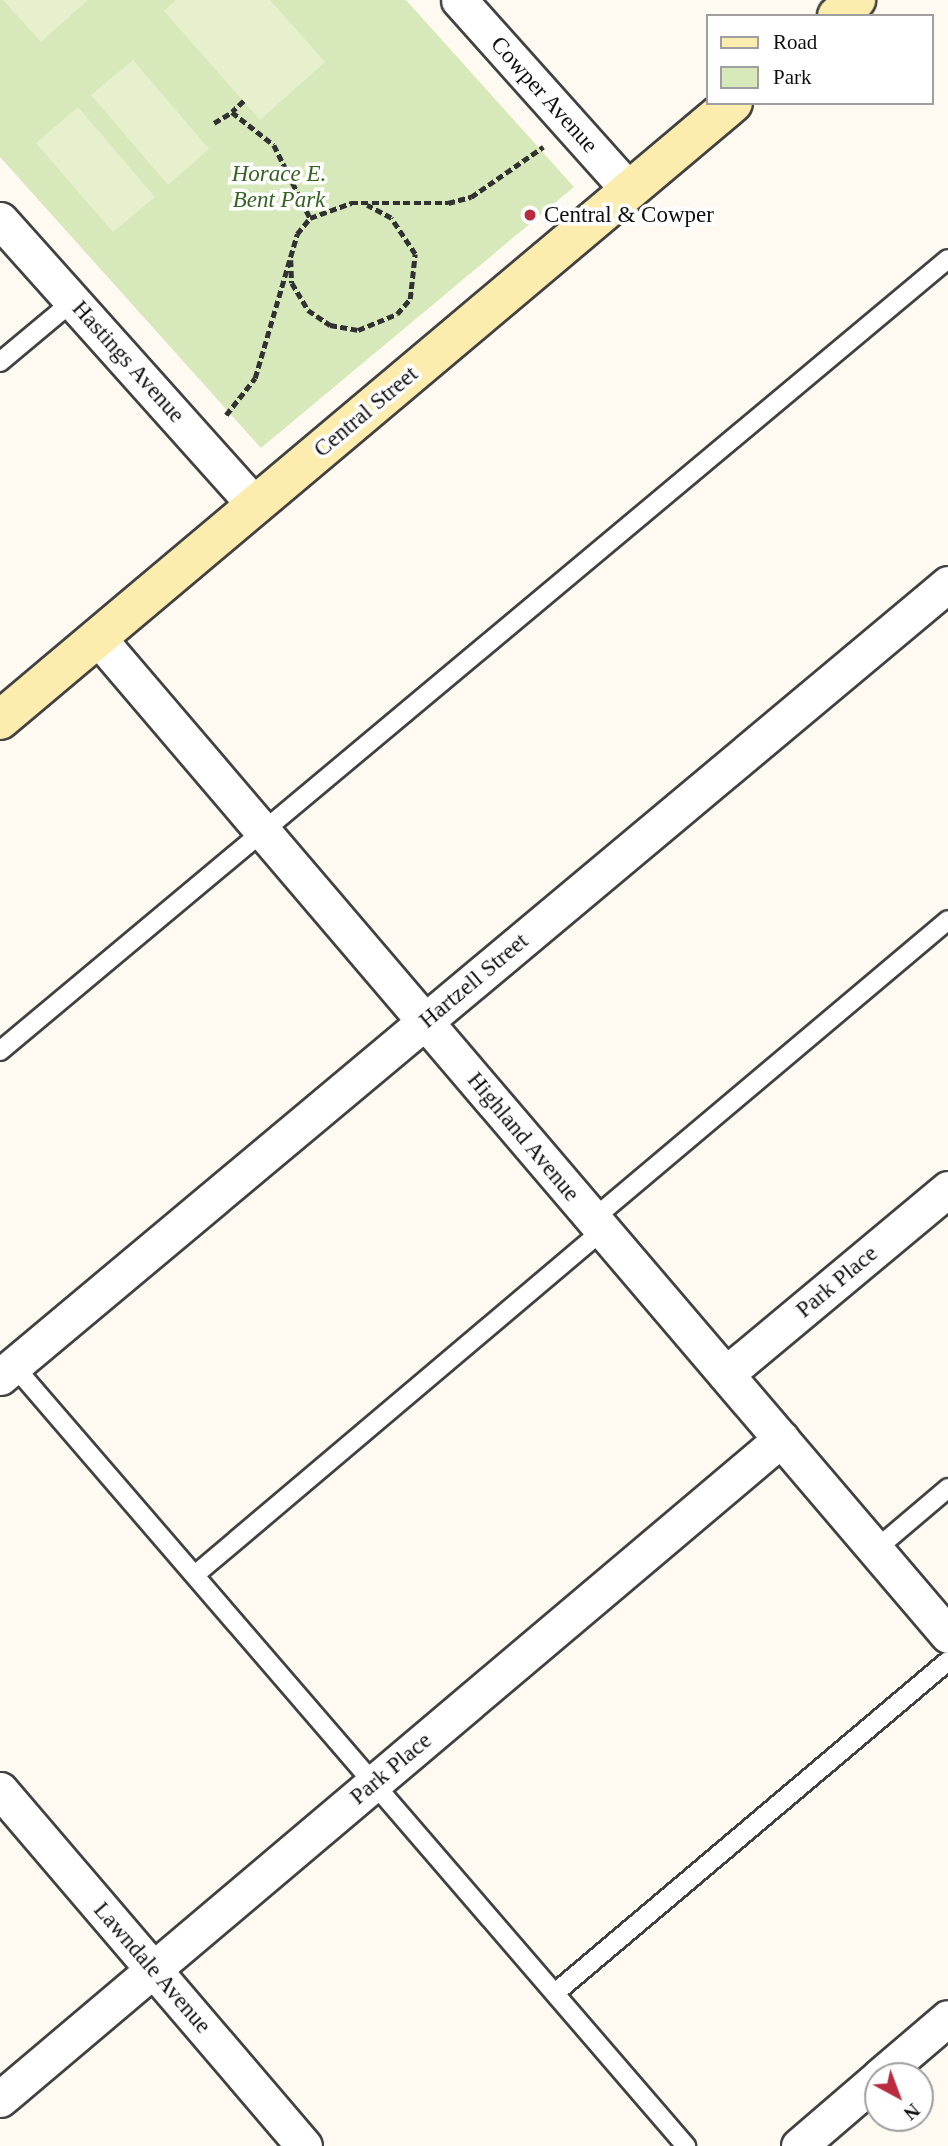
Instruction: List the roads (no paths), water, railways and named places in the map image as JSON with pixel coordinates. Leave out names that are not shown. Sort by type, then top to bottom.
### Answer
[{"type":"main road","points":[[839,14],[856,0]]},
{"type":"main road","name":"Central Street","points":[[0,720],[731,105]]},
{"type":"street","name":"Cowper Avenue","points":[[463,1],[629,190]]},
{"type":"street","name":"Hastings Avenue","points":[[0,220],[255,505]]},
{"type":"street","name":"Hartzell Street","points":[[7,1371],[948,584]]},
{"type":"street","name":"Highland Avenue","points":[[98,638],[948,1635]]},
{"type":"street","name":"Park Place","points":[[726,1374],[948,1189]]},
{"type":"street","name":"Park Place","points":[[0,2099],[781,1439]]},
{"type":"street","name":"Lawndale Avenue","points":[[0,1790],[304,2146]]},
{"type":"street","points":[[897,2062],[948,2018]]},
{"type":"street","points":[[799,2146],[864,2090]]},
{"type":"lane","points":[[0,1051],[948,259]]},
{"type":"lane","points":[[0,362],[73,301]]},
{"type":"lane","points":[[196,1574],[948,920]]},
{"type":"lane","points":[[7,1371],[196,1574],[685,2146]]},
{"type":"lane","points":[[875,1550],[948,1488]]},
{"type":"lane","points":[[555,1993],[948,1661]]},
{"type":"place","name":"Central & Cowper","points":[[530,215]]},
{"type":"park label","name":"Horace E. Bent Park","points":[[279,187]]}]
